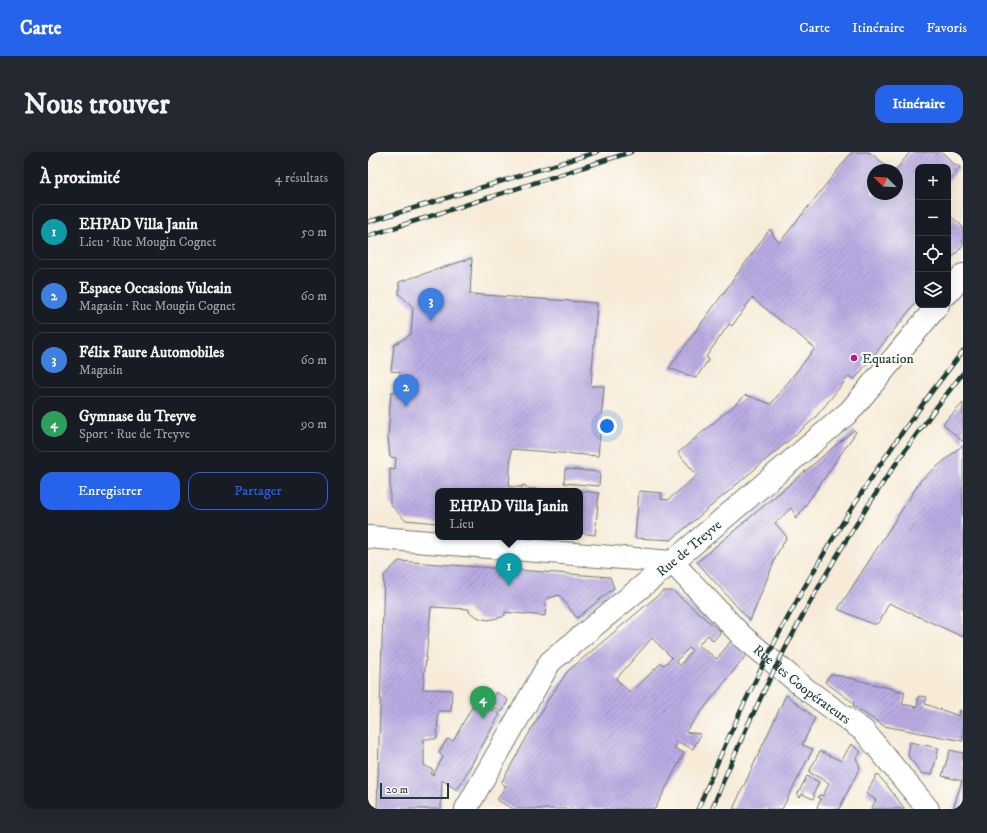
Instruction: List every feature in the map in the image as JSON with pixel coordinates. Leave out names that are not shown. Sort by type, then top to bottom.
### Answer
[{"type":"street","points":[[951,289],[963,275]]},
{"type":"street","name":"Rue de Treyve","points":[[466,809],[550,662],[672,562],[850,411],[936,308]]},
{"type":"street","points":[[368,537],[672,562]]},
{"type":"street","name":"Rue des Coopérateurs","points":[[672,562],[742,636],[807,690],[864,731],[928,809]]},
{"type":"building","points":[[852,152],[869,152],[884,164],[867,164],[867,200],[903,200],[903,164],[901,164],[910,152],[942,152],[954,164],[960,167],[951,179],[951,164],[915,164],[915,304],[854,380],[849,376],[814,419],[671,540],[635,538],[639,491],[662,493],[661,499],[668,500],[697,475],[678,453],[746,395],[771,404],[815,348],[752,298],[732,326],[729,324],[706,357],[709,359],[696,378],[669,368],[770,229],[775,238],[780,242]]},
{"type":"building","points":[[951,217],[963,227],[963,245],[951,259]]},
{"type":"building","points":[[472,258],[470,294],[597,303],[591,386],[604,386],[598,456],[511,449],[509,487],[522,487],[522,485],[526,486],[526,488],[435,488],[435,523],[405,520],[390,504],[390,469],[395,470],[396,458],[390,457],[388,437],[391,392],[398,392],[400,372],[391,371],[394,345],[411,334],[413,307],[399,294],[399,282]]},
{"type":"building","points":[[963,403],[963,442],[943,424]]},
{"type":"building","points":[[854,430],[856,432],[796,519],[794,517],[796,515],[791,508],[775,523],[787,537],[778,552],[750,621],[697,562]]},
{"type":"building","points":[[963,445],[963,637],[889,603],[880,621],[876,624],[872,624],[838,609],[921,480]]},
{"type":"building","points":[[565,469],[600,472],[599,486],[564,483]]},
{"type":"building","points":[[583,491],[599,493],[595,535],[583,533]]},
{"type":"building","points":[[399,561],[610,577],[614,588],[577,618],[559,595],[546,599],[545,616],[505,612],[505,615],[502,617],[488,620],[479,618],[469,612],[469,609],[431,607],[423,689],[452,690],[451,711],[438,711],[437,739],[424,739],[424,765],[433,770],[431,774],[433,775],[443,757],[439,753],[447,739],[453,741],[476,700],[500,714],[457,790],[442,780],[441,809],[377,809],[384,575]]},
{"type":"building","points":[[663,591],[673,591],[721,632],[713,641],[708,635],[698,645],[717,659],[731,641],[747,654],[685,732],[701,734],[693,749],[678,742],[674,748],[684,753],[655,809],[513,809],[497,800],[506,786],[501,783],[549,698],[568,671]],"holes":[[[652,638],[672,658],[664,665],[661,663],[631,693],[616,679]],[[689,648],[692,650],[680,666],[676,661]]]},
{"type":"building","points":[[833,674],[905,692],[902,704],[917,707],[919,696],[927,697],[925,704],[959,716],[960,710],[963,713],[963,741],[884,726],[853,706],[854,703],[825,682],[830,675]]},
{"type":"building","points":[[496,692],[508,700],[502,712],[490,705]]},
{"type":"building","points":[[786,695],[815,718],[802,745],[813,749],[782,809],[733,809]]},
{"type":"building","points":[[910,742],[939,748],[932,774],[922,774],[908,756]]},
{"type":"building","points":[[851,744],[861,752],[856,758],[860,767],[839,809],[820,809],[817,807],[821,799],[818,797],[819,795],[823,796],[829,783],[809,772],[820,751],[841,761]]},
{"type":"building","points":[[950,750],[963,753],[963,809],[953,809],[962,781],[942,776]]},
{"type":"building","points":[[877,774],[905,809],[871,809],[876,800],[866,794]]},
{"type":"building","points":[[807,776],[819,782],[813,795],[815,796],[813,799],[802,794],[800,797],[797,795]]},
{"type":"railway","points":[[368,222],[597,152]]},
{"type":"railway","points":[[368,236],[631,152]]},
{"type":"railway","points":[[698,809],[752,688],[814,571],[884,458],[963,351]]},
{"type":"railway","points":[[712,809],[762,694],[791,637],[822,582],[854,527],[889,474],[925,422],[963,373]]},
{"type":"place","name":"Félix Faure Automobiles","points":[[431,321]]},
{"type":"place","name":"Equation","points":[[854,358]]},
{"type":"place","name":"Espace Occasions Vulcain","points":[[406,407]]},
{"type":"place","name":"EHPAD Villa Janin","points":[[509,586]]},
{"type":"place","name":"Gymnase du Treyve","points":[[483,719]]}]
